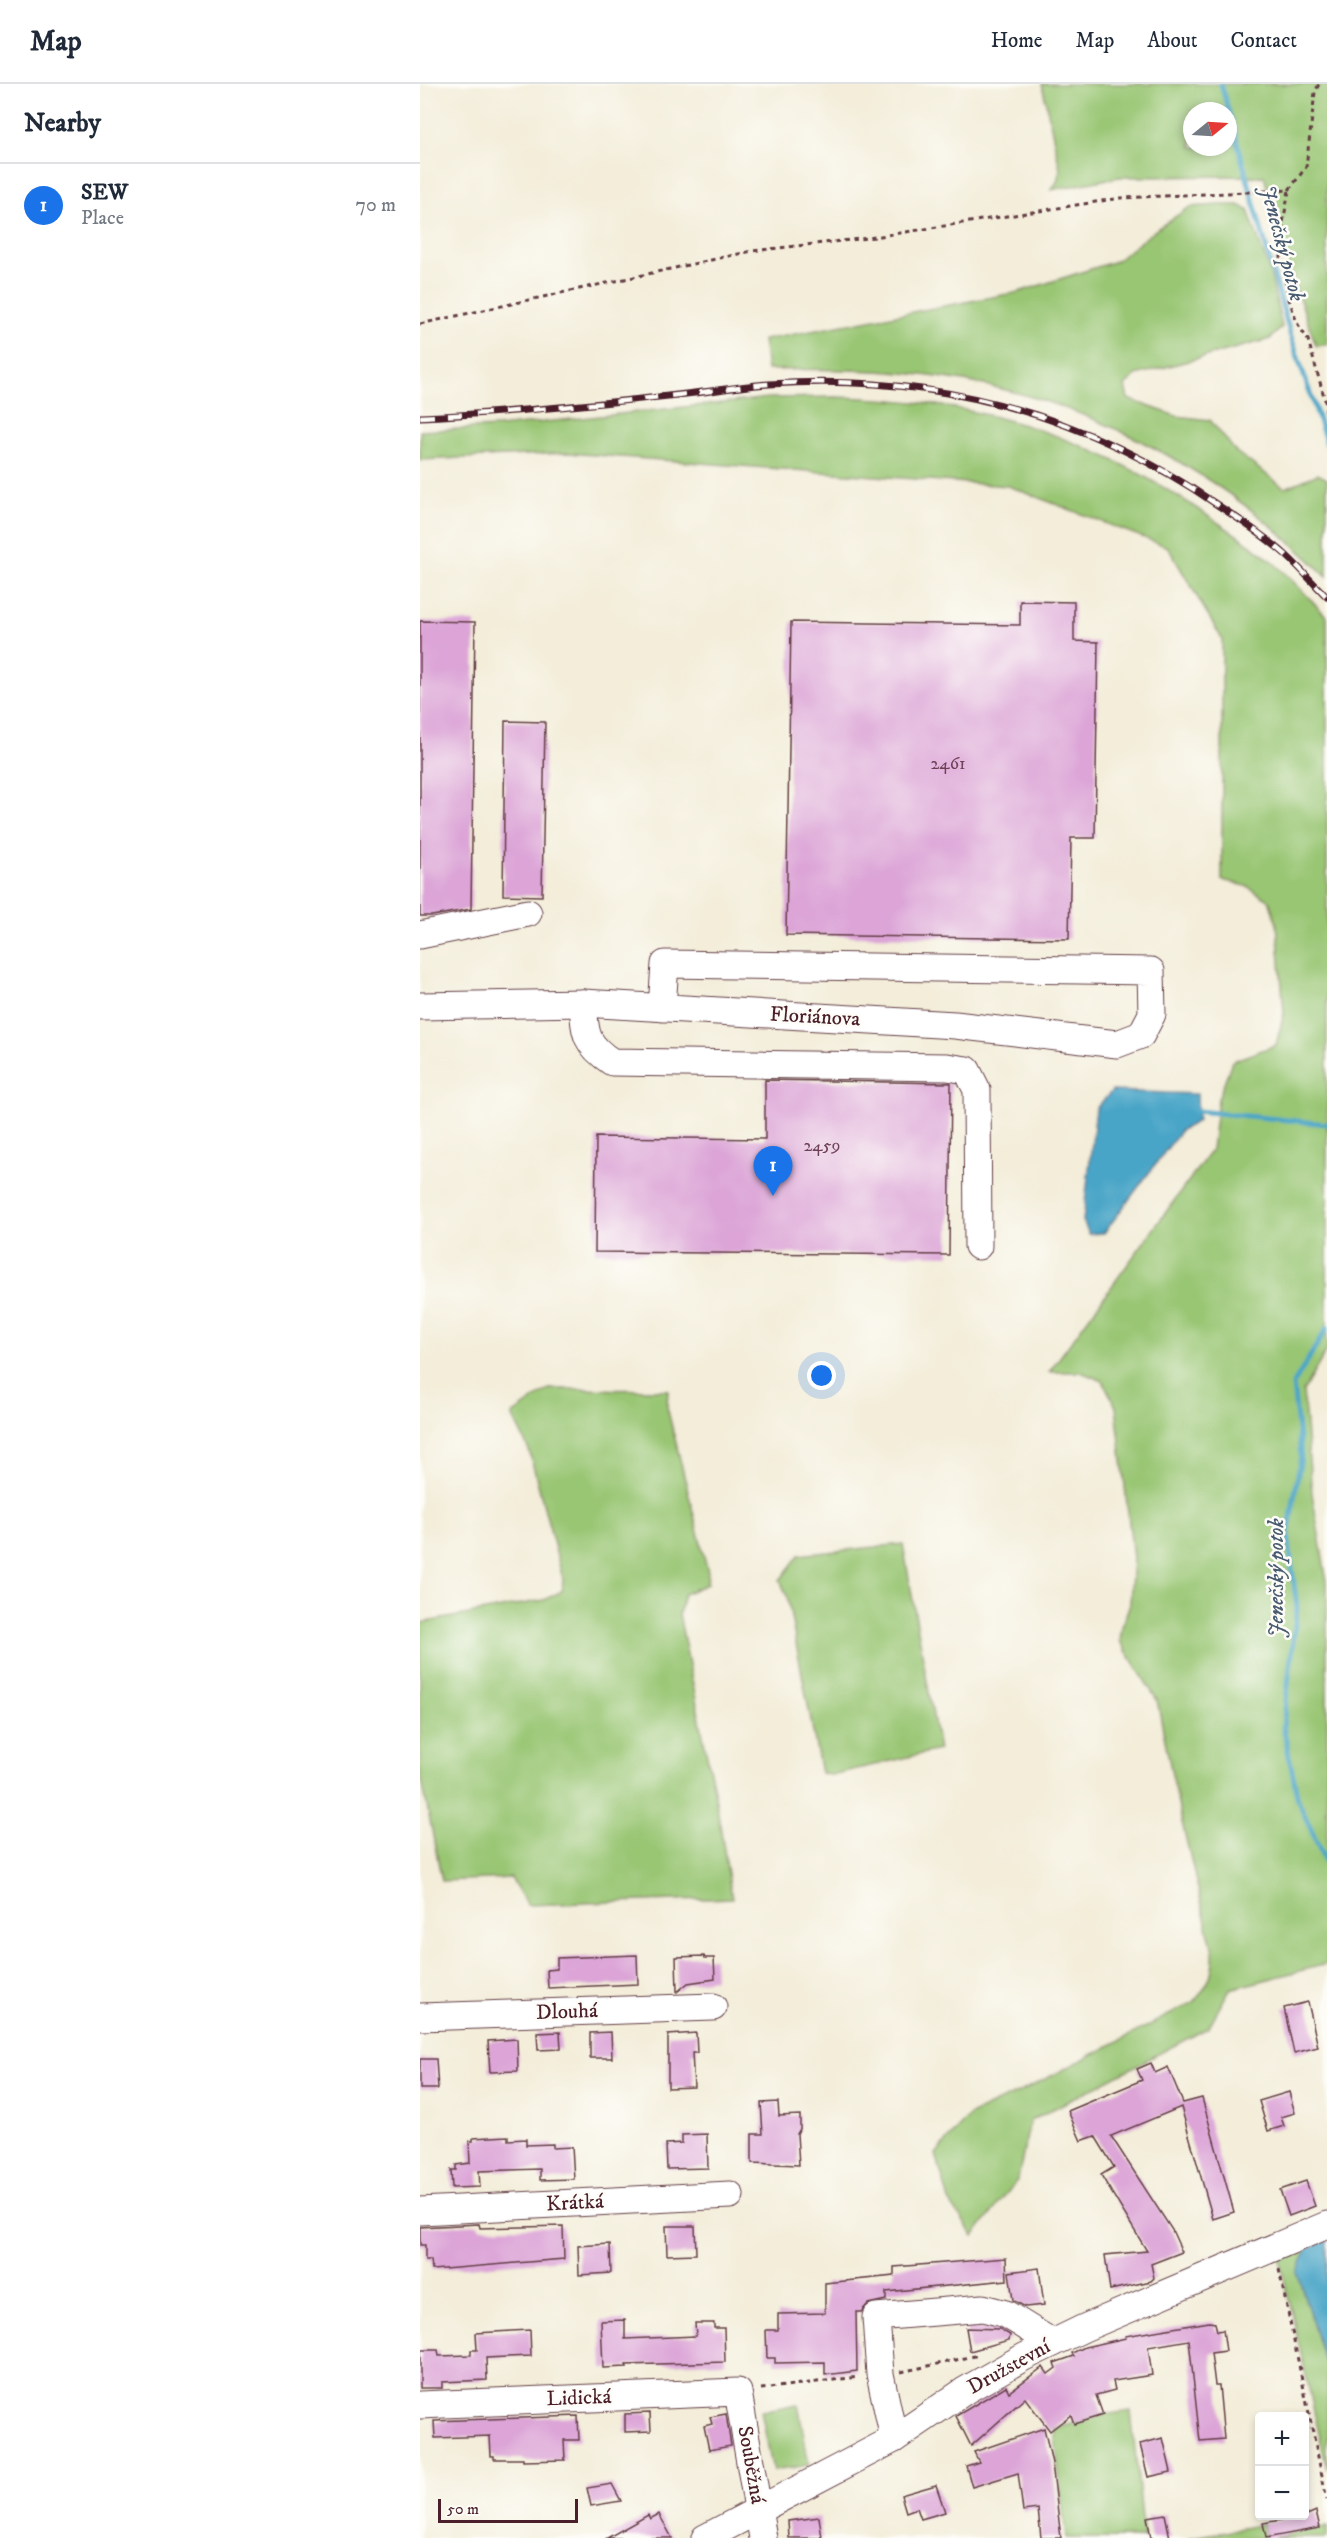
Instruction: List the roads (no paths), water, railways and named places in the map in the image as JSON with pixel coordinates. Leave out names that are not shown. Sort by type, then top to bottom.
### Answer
[{"type":"street","points":[[420,935],[528,913]]},
{"type":"street","name":"Floriánova","points":[[420,1006],[583,1003],[662,1008],[955,1025],[1117,1044],[1141,1035],[1152,1014],[1151,971],[665,964],[662,1008]]},
{"type":"street","points":[[583,1003],[585,1030],[595,1050],[612,1062],[947,1067],[967,1070],[977,1090],[978,1246]]},
{"type":"street","name":"Dlouhá","points":[[420,2017],[713,2007]]},
{"type":"street","name":"Krátká","points":[[420,2211],[730,2195]]},
{"type":"street","name":"Družstevní","points":[[705,2538],[894,2439],[966,2390],[1053,2343],[1327,2225]]},
{"type":"street","points":[[894,2439],[880,2374],[876,2317],[983,2308],[1006,2314],[1053,2343]]},
{"type":"street","name":"Lidická","points":[[420,2405],[738,2392]]},
{"type":"street","name":"Souběžná","points":[[738,2392],[763,2538]]},
{"type":"water","points":[[1112,1091],[1197,1094],[1198,1121],[1181,1130],[1104,1233],[1089,1234],[1083,1221],[1096,1108]]},
{"type":"water","points":[[1327,2240],[1327,2370],[1297,2272],[1308,2248]]},
{"type":"waterway","name":"Jenečský potok","points":[[1221,84],[1291,337],[1327,444]]},
{"type":"waterway","points":[[1197,1111],[1327,1124]]},
{"type":"waterway","name":"Jenečský potok","points":[[1327,1328],[1293,1385],[1301,1456],[1288,1535],[1297,1608],[1283,1726],[1298,1800],[1327,1866]]},
{"type":"railway","points":[[420,417],[587,405],[769,384],[830,382],[889,385],[948,393],[1004,406],[1060,423],[1114,446],[1167,473],[1236,517],[1270,542],[1327,597]]},
{"type":"place","name":"SEW","points":[[773,1196]]}]
